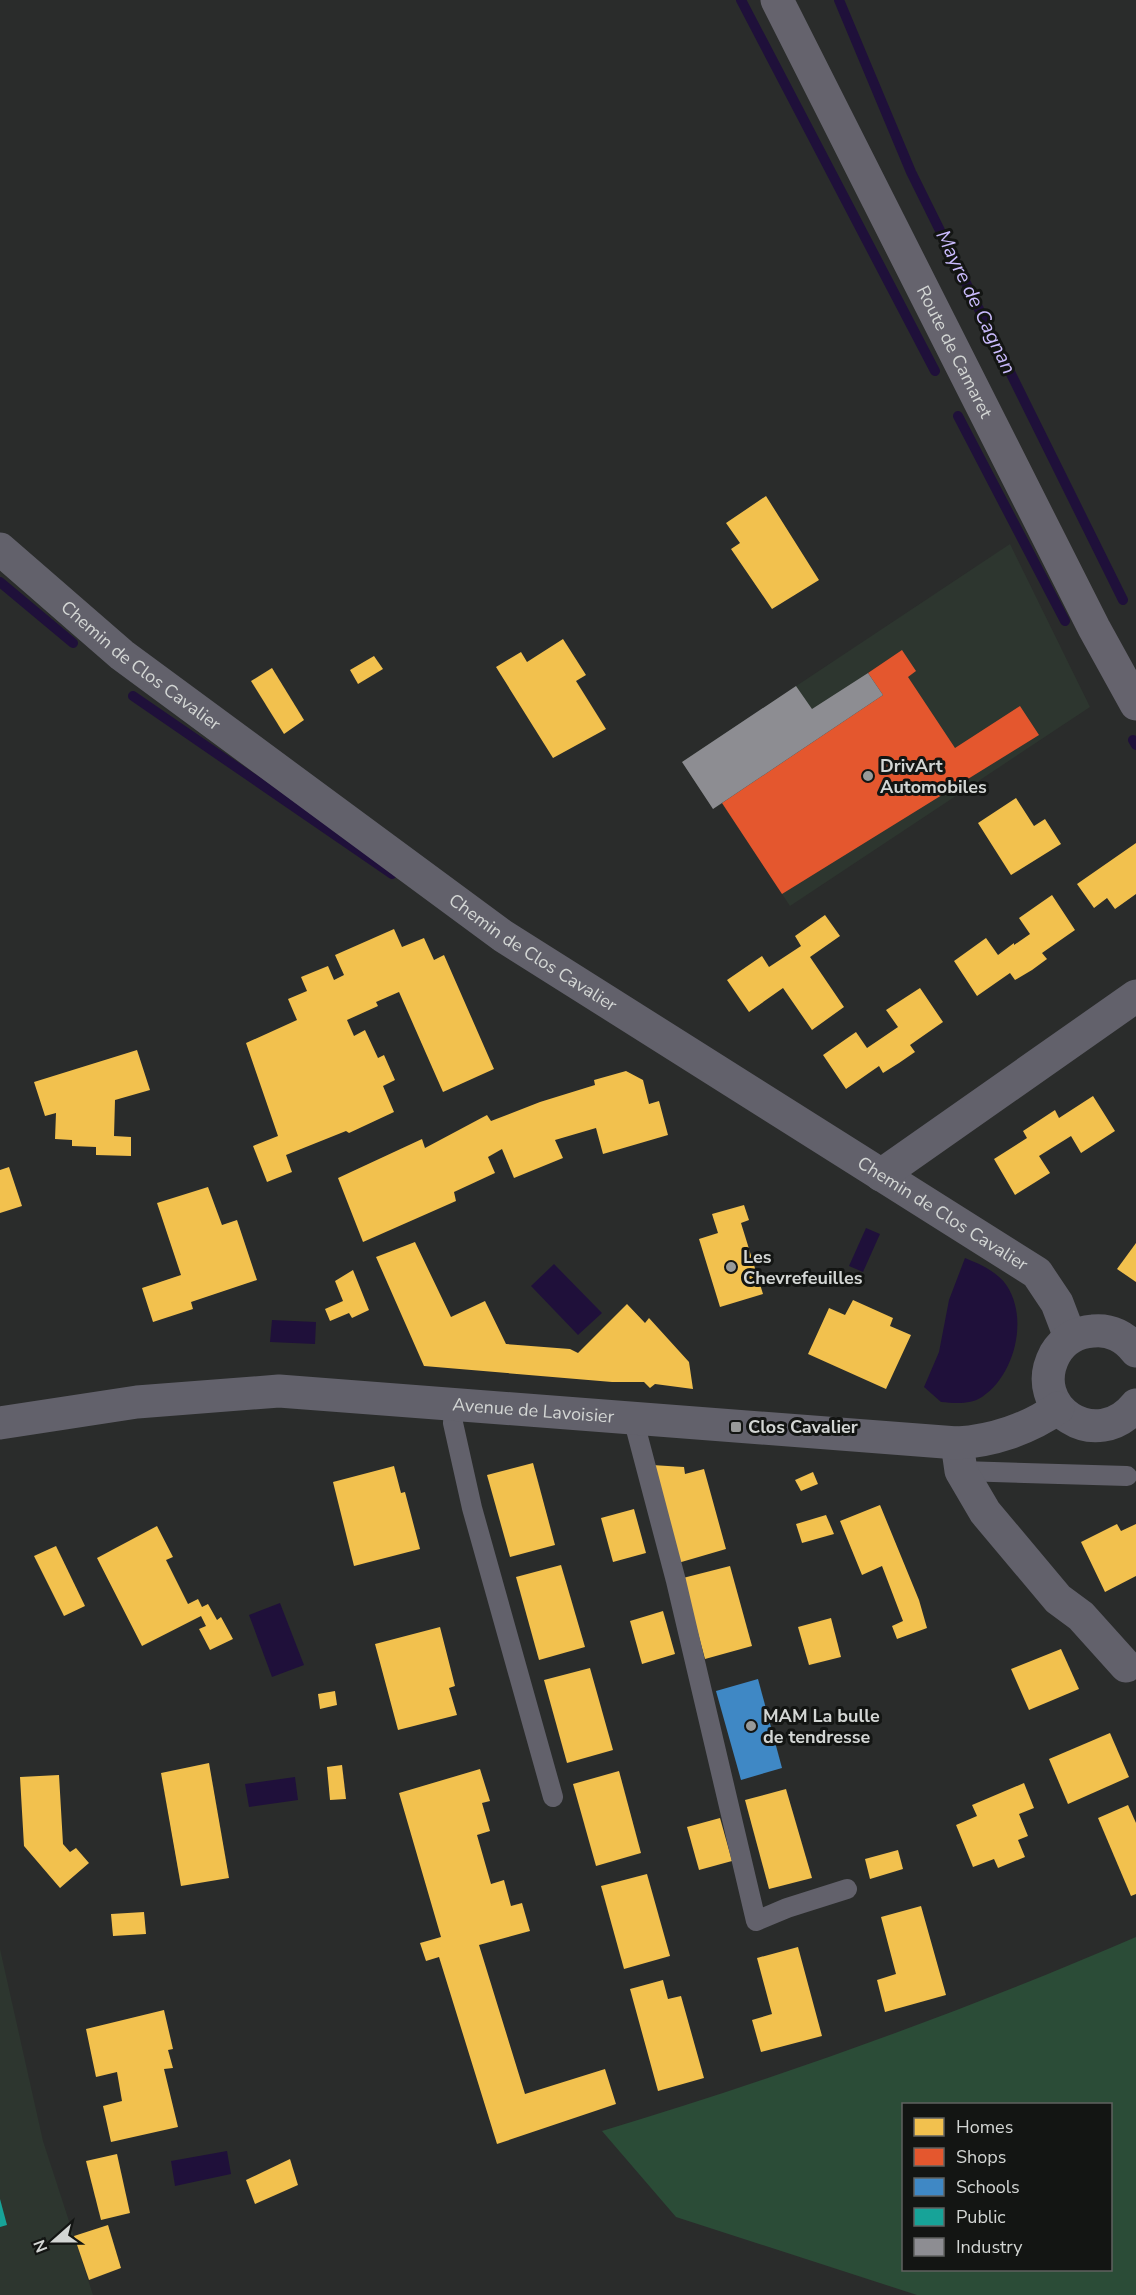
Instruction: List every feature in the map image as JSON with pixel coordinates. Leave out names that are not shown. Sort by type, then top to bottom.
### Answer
[{"type":"main road","name":"Route de Camaret","points":[[777,0],[1089,618],[1136,704]]},
{"type":"street","name":"Chemin de Clos Cavalier","points":[[0,549],[122,655],[503,936],[1037,1273],[1057,1303],[1070,1337]]},
{"type":"street","points":[[881,1174],[1136,996]]},
{"type":"street","points":[[1136,1351],[1130,1343],[1117,1334],[1101,1330],[1085,1331],[1070,1337],[1058,1348],[1049,1370],[1051,1394],[1058,1408],[1070,1419],[1085,1425],[1101,1427],[1116,1423],[1129,1414],[1136,1405]]},
{"type":"street","name":"Avenue de Lavoisier","points":[[0,1423],[137,1402],[279,1390],[633,1418],[959,1457],[984,1442],[1043,1419],[1058,1408]]},
{"type":"street","points":[[959,1457],[985,1512],[1058,1599],[1081,1616],[1126,1666]]},
{"type":"lane","points":[[454,1403],[453,1423],[475,1519],[553,1797]]},
{"type":"lane","points":[[633,1418],[676,1581],[756,1921],[847,1889]]},
{"type":"lane","points":[[959,1457],[1127,1476]]},
{"type":"shaded area","points":[[1010,544],[1090,707],[790,906],[722,804],[713,809],[682,762]]},
{"type":"shaded area","points":[[866,1228],[880,1234],[863,1272],[849,1266]]},
{"type":"shaded area","points":[[965,1258],[994,1273],[1007,1286],[1014,1300],[1017,1315],[1015,1346],[1002,1376],[982,1397],[967,1402],[941,1402],[924,1387],[939,1352],[949,1300]]},
{"type":"shaded area","points":[[554,1264],[602,1313],[578,1335],[531,1286]]},
{"type":"shaded area","points":[[272,1320],[316,1322],[315,1344],[270,1342]]},
{"type":"shaded area","points":[[280,1603],[304,1665],[272,1677],[249,1615]]},
{"type":"shaded area","points":[[295,1777],[298,1800],[249,1807],[245,1784]]},
{"type":"shaded area","points":[[0,1949],[43,2141],[93,2295],[0,2295]]},
{"type":"shaded area","points":[[227,2151],[231,2174],[175,2186],[171,2161]]},
{"type":"green space","points":[[1136,1937],[1136,2295],[917,2295],[676,2217],[602,2131],[872,2042]]},
{"type":"building: Homes","points":[[766,496],[819,580],[772,609],[731,549],[740,543],[726,523]]},
{"type":"building: Homes","points":[[563,639],[586,675],[576,681],[606,729],[553,758],[496,667],[521,652],[527,662]]},
{"type":"building: Homes","points":[[374,656],[383,669],[358,684],[350,670]]},
{"type":"building: Homes","points":[[272,668],[304,720],[284,734],[251,681]]},
{"type":"building: Homes","points":[[1016,798],[1034,826],[1045,819],[1061,844],[1011,875],[978,823]]},
{"type":"building: Homes","points":[[1136,843],[1136,894],[1115,909],[1107,898],[1094,908],[1077,884]]},
{"type":"building: Homes","points":[[1052,895],[1075,930],[1042,953],[1047,959],[1032,970],[1015,980],[1010,973],[977,996],[954,961],[986,938],[998,955],[1014,943],[1014,945],[1030,934],[1019,918]]},
{"type":"building: Homes","points":[[825,915],[840,936],[810,957],[844,1007],[812,1030],[783,988],[749,1012],[727,980],[762,956],[769,967],[801,946],[795,936]]},
{"type":"building: Homes","points":[[394,929],[402,947],[424,938],[434,960],[444,955],[494,1069],[443,1092],[399,992],[376,1002],[378,1006],[347,1020],[354,1036],[365,1030],[378,1058],[384,1055],[395,1080],[383,1086],[394,1112],[349,1133],[346,1131],[286,1155],[292,1172],[267,1182],[253,1146],[278,1136],[246,1043],[297,1020],[288,999],[307,991],[301,977],[328,966],[334,980],[344,975],[335,955]]},
{"type":"building: Homes","points":[[920,988],[943,1022],[910,1045],[915,1052],[883,1073],[879,1066],[846,1089],[823,1055],[856,1032],[867,1048],[898,1027],[886,1010]]},
{"type":"building: Homes","points":[[137,1050],[150,1090],[115,1100],[114,1136],[131,1137],[131,1156],[96,1155],[96,1147],[72,1146],[72,1140],[55,1139],[56,1113],[45,1116],[34,1082]]},
{"type":"building: Homes","points":[[626,1071],[643,1080],[649,1104],[659,1101],[668,1135],[603,1154],[596,1128],[555,1140],[563,1158],[514,1178],[502,1149],[488,1157],[495,1173],[454,1192],[456,1201],[363,1242],[338,1178],[422,1139],[425,1148],[487,1115],[491,1121],[540,1102],[595,1085],[594,1080]]},
{"type":"building: Homes","points":[[1093,1096],[1115,1131],[1081,1153],[1071,1136],[1039,1156],[1050,1173],[1015,1195],[994,1159],[1027,1138],[1023,1131],[1055,1110],[1059,1118]]},
{"type":"building: Homes","points":[[9,1167],[22,1206],[0,1213],[0,1170]]},
{"type":"building: Homes","points":[[208,1187],[222,1225],[237,1220],[257,1280],[191,1302],[193,1309],[153,1322],[142,1288],[181,1275],[157,1203]]},
{"type":"building: Homes","name":"Les Chevrefeuilles","points":[[744,1205],[749,1220],[741,1223],[763,1294],[720,1307],[699,1239],[718,1233],[712,1214]]},
{"type":"building: Homes","points":[[415,1242],[451,1317],[485,1301],[506,1344],[570,1349],[578,1353],[627,1304],[645,1323],[649,1318],[689,1362],[693,1389],[655,1384],[650,1388],[644,1382],[612,1382],[424,1366],[376,1257]]},
{"type":"building: Homes","points":[[1136,1243],[1136,1282],[1117,1269]]},
{"type":"building: Homes","points":[[353,1270],[369,1310],[352,1318],[349,1313],[330,1321],[325,1309],[343,1301],[335,1281]]},
{"type":"building: Homes","points":[[853,1300],[893,1318],[890,1326],[911,1335],[886,1389],[808,1354],[829,1308],[845,1315]]},
{"type":"building: Homes","points":[[533,1463],[555,1545],[510,1557],[487,1475]]},
{"type":"building: Homes","points":[[652,1465],[684,1467],[685,1474],[704,1469],[726,1549],[678,1563]]},
{"type":"building: Homes","points":[[394,1466],[401,1493],[405,1492],[420,1549],[354,1566],[333,1482]]},
{"type":"building: Homes","points":[[813,1472],[818,1484],[801,1491],[795,1480]]},
{"type":"building: Homes","points":[[880,1505],[919,1600],[927,1628],[897,1639],[892,1626],[903,1621],[882,1566],[862,1575],[840,1521]]},
{"type":"building: Homes","points":[[634,1509],[646,1553],[613,1562],[601,1518]]},
{"type":"building: Homes","points":[[826,1515],[834,1534],[802,1543],[796,1524]]},
{"type":"building: Homes","points":[[1117,1524],[1121,1531],[1136,1524],[1136,1576],[1105,1592],[1081,1542]]},
{"type":"building: Homes","points":[[157,1526],[173,1557],[166,1560],[188,1604],[198,1599],[202,1607],[208,1604],[217,1620],[221,1617],[233,1639],[210,1650],[199,1629],[206,1626],[201,1616],[142,1646],[97,1558]]},
{"type":"building: Homes","points":[[56,1546],[85,1606],[64,1616],[34,1556]]},
{"type":"building: Homes","points":[[561,1565],[585,1647],[539,1660],[516,1577]]},
{"type":"building: Homes","points":[[730,1566],[752,1646],[705,1659],[683,1578]]},
{"type":"building: Homes","points":[[663,1611],[675,1654],[642,1664],[630,1621]]},
{"type":"building: Homes","points":[[831,1618],[841,1657],[809,1665],[798,1627]]},
{"type":"building: Homes","points":[[440,1627],[455,1686],[449,1688],[457,1715],[398,1730],[375,1644]]},
{"type":"building: Homes","points":[[1061,1649],[1079,1689],[1029,1710],[1011,1669]]},
{"type":"building: Homes","points":[[590,1668],[613,1750],[567,1763],[544,1680]]},
{"type":"building: Homes","points":[[335,1691],[337,1705],[320,1709],[318,1694]]},
{"type":"building: Homes","points":[[1110,1733],[1129,1777],[1068,1804],[1049,1759]]},
{"type":"building: Homes","points":[[209,1763],[229,1878],[181,1886],[161,1773]]},
{"type":"building: Homes","points":[[342,1765],[346,1799],[330,1800],[327,1767]]},
{"type":"building: Homes","points":[[480,1769],[490,1801],[482,1803],[490,1831],[477,1835],[491,1884],[504,1880],[511,1906],[522,1903],[530,1931],[479,1945],[525,2094],[605,2069],[616,2104],[497,2144],[439,1957],[426,1961],[420,1943],[441,1937],[399,1793]]},
{"type":"building: Homes","points":[[619,1771],[641,1853],[596,1866],[573,1784]]},
{"type":"building: Homes","points":[[59,1775],[63,1844],[70,1852],[76,1848],[89,1863],[60,1888],[24,1846],[20,1777]]},
{"type":"building: Homes","points":[[1024,1783],[1034,1808],[1019,1814],[1028,1836],[1018,1840],[1025,1857],[998,1868],[994,1859],[973,1867],[956,1825],[977,1816],[972,1805]]},
{"type":"building: Homes","points":[[786,1789],[812,1878],[769,1889],[745,1800]]},
{"type":"building: Homes","points":[[1128,1805],[1136,1823],[1136,1894],[1131,1896],[1098,1818]]},
{"type":"building: Homes","points":[[720,1818],[732,1861],[699,1870],[687,1827]]},
{"type":"building: Homes","points":[[898,1850],[903,1869],[870,1879],[865,1859]]},
{"type":"building: Homes","points":[[647,1874],[670,1956],[624,1969],[601,1886]]},
{"type":"building: Homes","points":[[921,1906],[946,1995],[885,2012],[877,1980],[896,1974],[881,1917]]},
{"type":"building: Homes","points":[[144,1912],[146,1934],[113,1936],[111,1914]]},
{"type":"building: Homes","points":[[798,1947],[822,2036],[761,2052],[752,2020],[772,2014],[757,1958]]},
{"type":"building: Homes","points":[[663,1980],[668,1999],[681,1996],[704,2078],[658,2091],[630,1989]]},
{"type":"building: Homes","points":[[164,2010],[173,2049],[168,2050],[173,2068],[164,2069],[178,2127],[111,2142],[103,2106],[122,2101],[117,2072],[96,2077],[86,2029]]},
{"type":"building: Homes","points":[[117,2154],[130,2213],[101,2220],[86,2161]]},
{"type":"building: Homes","points":[[290,2159],[298,2185],[255,2204],[246,2180]]},
{"type":"building: Homes","points":[[108,2225],[121,2268],[89,2280],[74,2236]]},
{"type":"building: Shops","name":"DrivArt Automobiles","points":[[902,650],[916,671],[908,677],[955,748],[1020,706],[1039,735],[782,894],[722,803],[883,695],[868,673]]},
{"type":"building: Schools","points":[[758,1679],[782,1768],[741,1780],[716,1691]]},
{"type":"building: Public","points":[[0,2199],[7,2225],[0,2227]]},
{"type":"building: Industry","points":[[868,673],[883,695],[713,809],[682,762],[796,686],[812,709]]},
{"type":"waterway","points":[[741,0],[935,371]]},
{"type":"waterway","name":"Mayre de Cagnan","points":[[839,0],[911,172],[1123,600]]},
{"type":"waterway","points":[[958,416],[1065,621]]},
{"type":"waterway","points":[[0,582],[73,643]]},
{"type":"waterway","points":[[133,696],[392,874]]},
{"type":"waterway","points":[[1133,740],[1136,745]]},
{"type":"place","name":"DrivArt Automobiles","points":[[868,776]]},
{"type":"place","name":"Les Chevrefeuilles","points":[[731,1267]]},
{"type":"place","name":"Clos Cavalier","points":[[736,1427]]},
{"type":"place","name":"MAM La bulle de tendresse","points":[[751,1726]]}]
